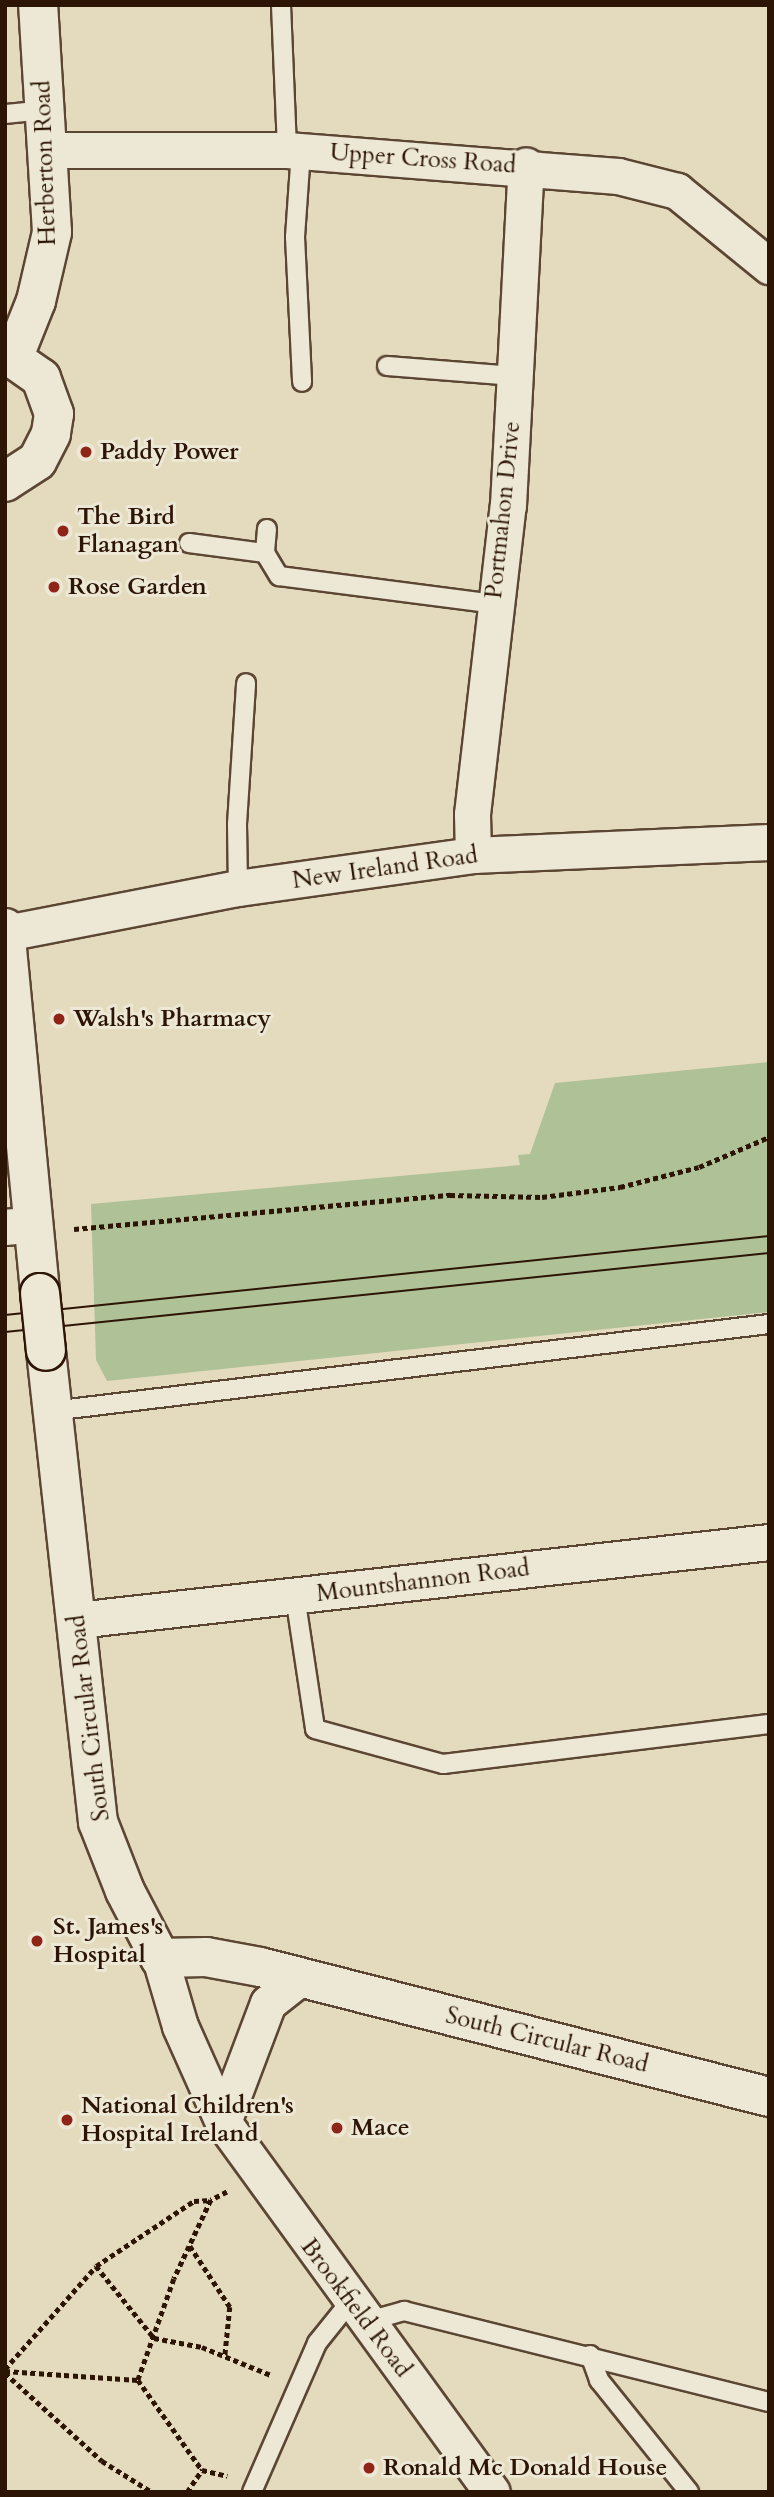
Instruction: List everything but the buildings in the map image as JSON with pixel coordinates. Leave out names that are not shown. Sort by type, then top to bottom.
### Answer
[{"type":"main road","name":"Herberton Road","points":[[10,354],[36,301],[52,232],[38,5]]},
{"type":"main road","points":[[5,482],[37,461],[51,434],[54,414],[41,378],[10,354]]},
{"type":"main road","name":"South Circular Road","points":[[6,930],[19,1225],[39,1283],[98,1822],[125,1891],[160,1958],[206,1957],[301,1977],[769,2097]]},
{"type":"street","name":"Upper Cross Road","points":[[48,150],[294,150],[526,165],[618,176],[677,191],[769,265]]},
{"type":"street","name":"Portmahon Drive","points":[[473,855],[472,814],[494,604],[508,505],[526,165]]},
{"type":"street","name":"New Ireland Road","points":[[6,930],[238,888],[473,855],[769,842]]},
{"type":"street","name":"Mountshannon Road","points":[[77,1620],[769,1542]]},
{"type":"street","name":"Brookfield Road","points":[[160,1958],[175,2013],[223,2122],[259,2176],[492,2492]]},
{"type":"street","points":[[223,2122],[268,2003],[301,1977]]},
{"type":"lane","points":[[281,5],[294,150],[302,382]]},
{"type":"lane","points":[[5,114],[45,110]]},
{"type":"lane","points":[[387,366],[515,376]]},
{"type":"lane","points":[[267,529],[265,553],[279,576],[494,604]]},
{"type":"lane","points":[[189,542],[265,553]]},
{"type":"lane","points":[[238,888],[237,824],[246,683]]},
{"type":"lane","points":[[52,1411],[769,1324]]},
{"type":"lane","points":[[295,1596],[315,1729],[443,1764],[769,1724]]},
{"type":"lane","points":[[253,2487],[317,2343],[358,2312],[404,2311],[590,2355],[769,2402]]},
{"type":"lane","points":[[590,2355],[598,2380],[689,2492]]},
{"type":"path","points":[[74,1228],[450,1195],[542,1197],[620,1188],[699,1167],[769,1137]]},
{"type":"path","points":[[5,2371],[96,2266],[194,2201],[211,2200],[259,2176]]},
{"type":"path","points":[[138,2380],[190,2245],[211,2200]]},
{"type":"path","points":[[190,2245],[230,2307],[225,2356]]},
{"type":"path","points":[[96,2266],[154,2338],[225,2356],[297,2387]]},
{"type":"path","points":[[5,2371],[138,2380]]},
{"type":"path","points":[[5,2371],[102,2461],[152,2492]]},
{"type":"path","points":[[138,2380],[202,2470],[253,2487]]},
{"type":"path","points":[[187,2492],[202,2470]]},
{"type":"green space","points":[[769,1062],[769,1312],[107,1381],[96,1360],[91,1204],[520,1165],[518,1155],[530,1154],[555,1083]]},
{"type":"tram line","points":[[5,1315],[769,1236]]},
{"type":"tram line","points":[[5,1332],[769,1253]]},
{"type":"place","name":"Paddy Power","points":[[86,452]]},
{"type":"place","name":"The Bird Flanagan","points":[[63,531]]},
{"type":"place","name":"Rose Garden","points":[[54,587]]},
{"type":"place","name":"Walsh's Pharmacy","points":[[59,1019]]},
{"type":"place","name":"St. James's Hospital","points":[[37,1941]]},
{"type":"place","name":"National Children's Hospital Ireland","points":[[67,2120]]},
{"type":"place","name":"Mace","points":[[337,2128]]},
{"type":"place","name":"Ronald Mc Donald House","points":[[369,2468]]}]
